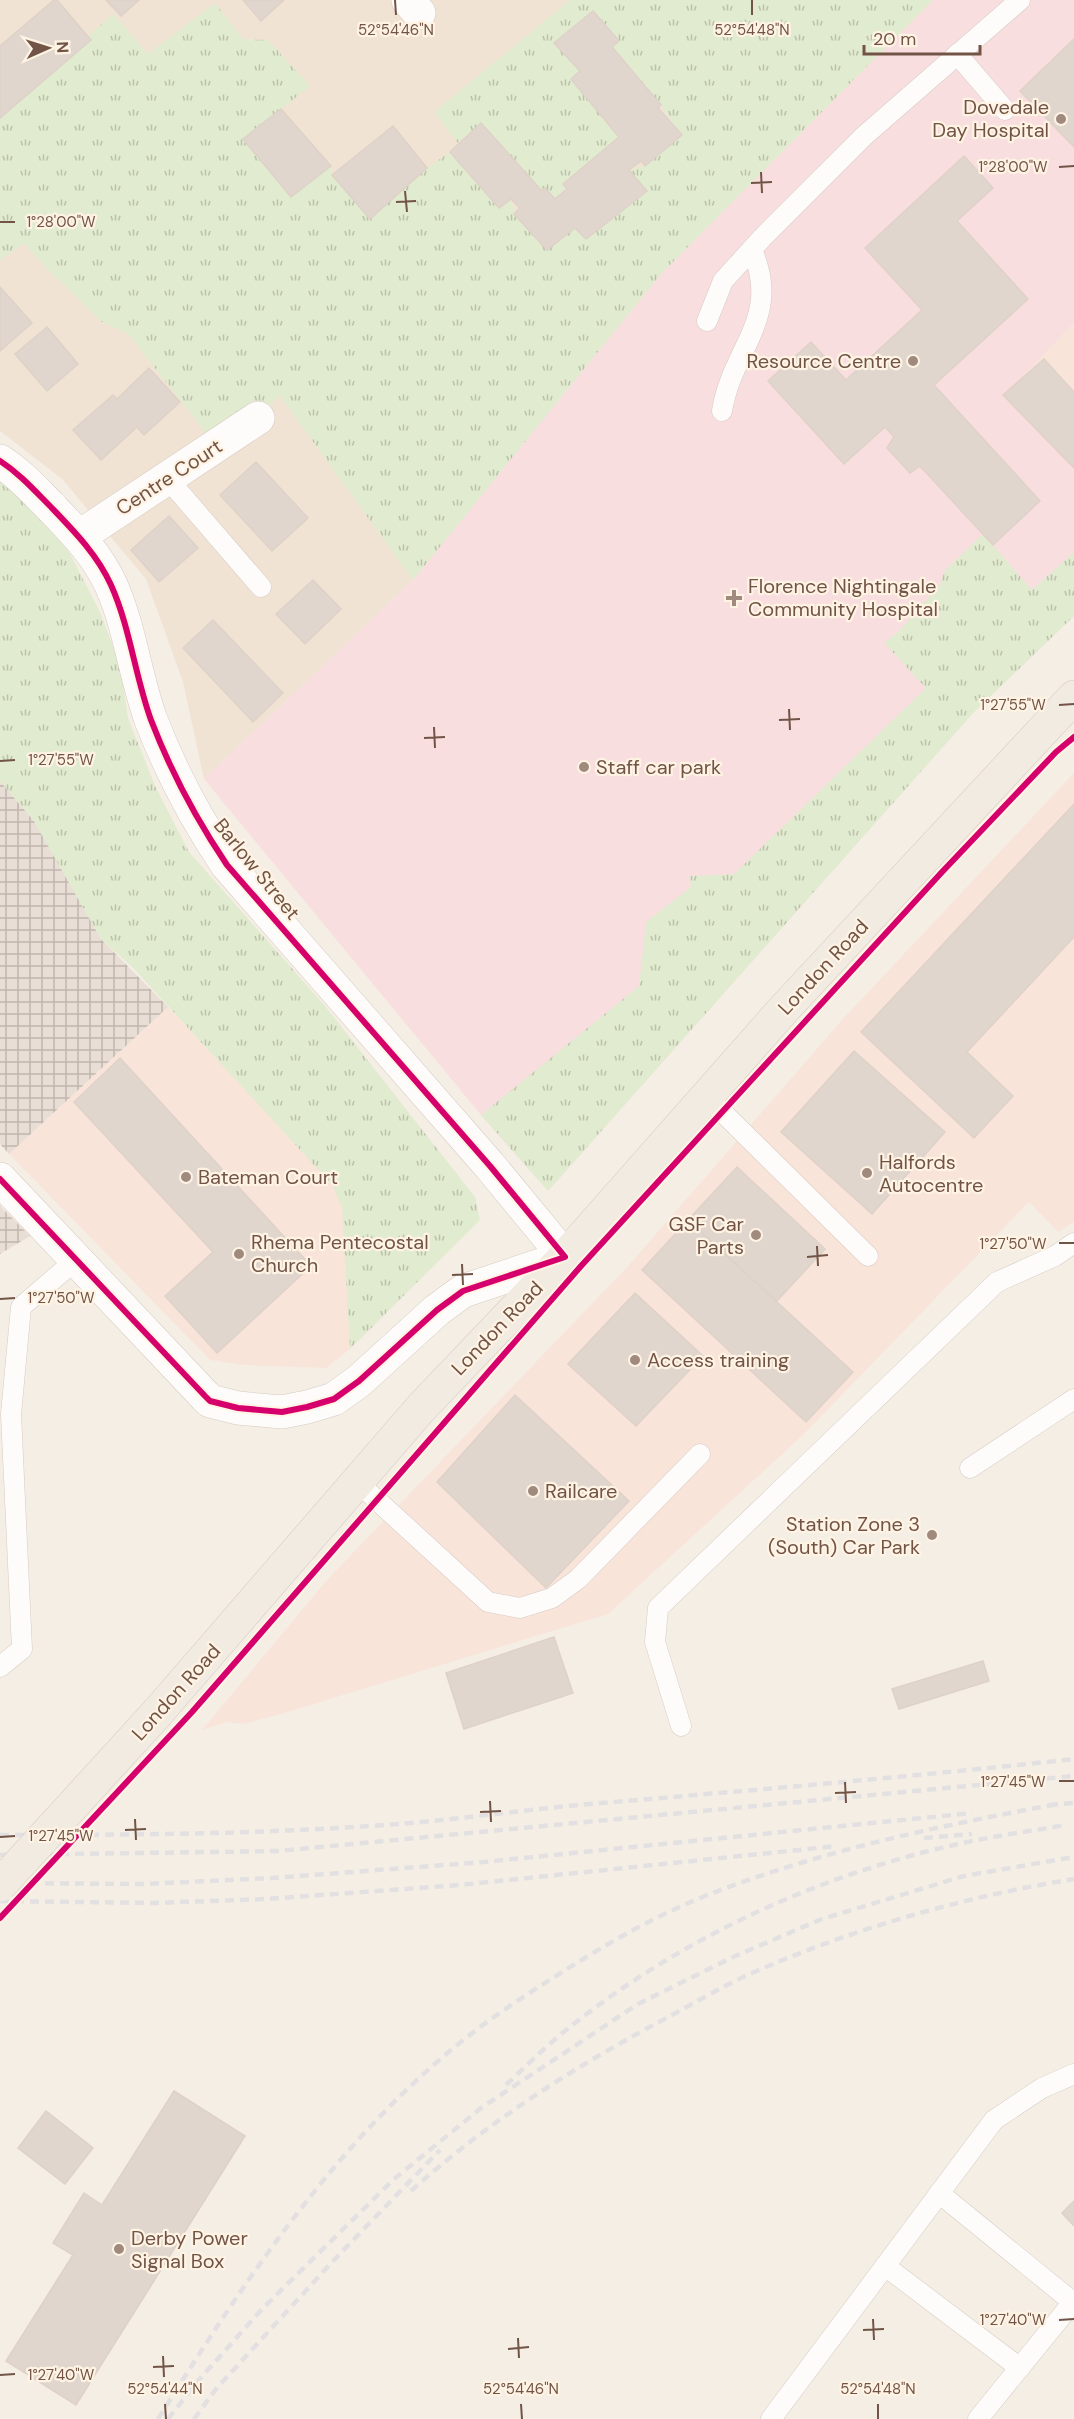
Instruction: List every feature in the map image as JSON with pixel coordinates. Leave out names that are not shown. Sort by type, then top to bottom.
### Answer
[{"type":"main road","name":"London Road","points":[[0,1885],[250,1608],[356,1481],[421,1408],[565,1257],[790,1002],[1074,697]]},
{"type":"street","name":"Centre Court","points":[[80,536],[258,418]]},
{"type":"street","name":"Barlow Street","points":[[0,461],[21,475],[80,536],[111,584],[151,718],[168,763],[199,823],[227,864],[490,1166],[565,1257]]},
{"type":"street","points":[[0,1179],[210,1401],[259,1410],[282,1412],[334,1399],[359,1382],[437,1310],[463,1291],[565,1257]]},
{"type":"lane","points":[[707,321],[723,281],[752,250],[864,136],[1020,0]]},
{"type":"lane","points":[[957,54],[1005,110]]},
{"type":"lane","points":[[722,411],[725,396],[758,318],[763,290],[760,268],[752,250]]},
{"type":"lane","points":[[167,478],[261,587]]},
{"type":"lane","points":[[706,1096],[868,1256]]},
{"type":"lane","points":[[681,1726],[655,1642],[658,1608],[997,1282],[1055,1256],[1074,1244]]},
{"type":"lane","points":[[0,1667],[22,1649],[11,1414],[21,1307],[77,1259]]},
{"type":"lane","points":[[970,1468],[1074,1399]]},
{"type":"lane","points":[[356,1481],[488,1602],[520,1608],[552,1598],[578,1579],[700,1454]]},
{"type":"lane","points":[[771,2419],[994,2120],[1042,2088],[1074,2074]]},
{"type":"lane","points":[[939,2193],[1074,2303],[978,2419]]},
{"type":"lane","points":[[885,2266],[1020,2368]]},
{"type":"shaded area","points":[[0,0],[933,0],[661,274],[413,580],[204,779],[183,682],[146,579],[62,479],[0,431]]},
{"type":"shaded area","name":"Florence Nightingale Community Hospital","points":[[933,0],[1074,0],[1074,323],[1004,395],[1074,468],[1074,616],[973,713],[548,1191],[481,1115],[204,779],[413,580],[661,274]]},
{"type":"shaded area","points":[[1074,323],[1074,468],[1003,395]]},
{"type":"shaded area","points":[[1074,773],[1074,1222],[1058,1232],[1029,1202],[803,1435],[608,1614],[281,1714],[244,1724],[227,1722],[202,1730],[327,1580],[629,1265],[842,1020]]},
{"type":"shaded area","points":[[0,781],[34,821],[101,939],[168,1007],[9,1154],[0,1144]]},
{"type":"shaded area","points":[[168,1007],[343,1193],[350,1349],[326,1368],[243,1365],[210,1360],[9,1154]]},
{"type":"shaded area","points":[[0,1206],[30,1236],[0,1254]]},
{"type":"green space","points":[[570,0],[933,0],[661,274],[413,580],[279,395],[258,418],[213,442],[128,334],[102,322],[43,265],[24,243],[0,260],[0,116],[113,14],[148,54],[215,3],[243,39],[268,40],[310,86],[244,140],[291,197],[331,166],[332,175],[370,219],[427,168],[450,152],[499,208],[511,199],[515,214],[547,250],[575,228],[587,239],[646,191],[629,170],[645,166],[681,135],[661,105],[612,47],[619,40],[593,11],[555,43],[580,71],[571,79],[619,137],[563,183],[567,189],[555,199],[545,188],[541,190],[481,123],[458,143],[434,112]]},
{"type":"green space","points":[[0,481],[30,504],[69,552],[99,610],[120,664],[128,718],[155,786],[189,852],[325,1006],[475,1197],[480,1220],[350,1349],[342,1208],[333,1186],[134,969],[101,939],[34,821],[0,781]]},
{"type":"green space","points":[[983,534],[1032,590],[1074,552],[1074,616],[973,713],[548,1191],[481,1115],[639,986],[646,922],[691,887],[690,876],[734,874],[926,688],[884,643],[899,631],[940,585],[945,570]]},
{"type":"building","points":[[54,0],[57,0],[91,40],[0,118],[0,46]]},
{"type":"building","points":[[106,0],[139,0],[121,16]]},
{"type":"building","points":[[243,0],[284,0],[261,21]]},
{"type":"building","points":[[593,11],[619,41],[612,47],[661,105],[658,108],[682,135],[645,166],[641,161],[629,170],[647,191],[586,239],[575,228],[547,250],[514,214],[520,208],[511,199],[499,208],[450,152],[481,123],[541,190],[545,188],[555,199],[567,189],[563,184],[619,137],[571,79],[580,71],[554,43]]},
{"type":"building","name":"Dovedale Day Hospital","points":[[1074,39],[1074,147],[1020,91]]},
{"type":"building","points":[[281,109],[331,166],[291,197],[243,139]]},
{"type":"building","points":[[393,126],[427,168],[370,219],[332,175]]},
{"type":"building","name":"Resource Centre","points":[[964,156],[993,188],[957,221],[1028,299],[934,385],[1040,501],[993,545],[920,466],[910,473],[887,448],[894,437],[885,427],[844,464],[768,381],[811,342],[846,380],[922,310],[865,248]]},
{"type":"building","points":[[0,287],[32,323],[0,351]]},
{"type":"building","points":[[47,327],[78,364],[47,391],[15,354]]},
{"type":"building","points":[[1044,359],[1074,392],[1074,468],[1003,395]]},
{"type":"building","points":[[149,368],[180,402],[144,435],[137,427],[101,460],[73,430],[113,395],[117,399]]},
{"type":"building","points":[[256,462],[308,518],[272,551],[220,495]]},
{"type":"building","points":[[169,516],[198,548],[159,582],[131,550]]},
{"type":"building","points":[[313,580],[341,609],[305,644],[276,614]]},
{"type":"building","points":[[213,620],[283,693],[253,722],[183,648]]},
{"type":"building","points":[[1074,804],[1074,937],[967,1052],[1013,1096],[974,1138],[861,1032]]},
{"type":"building","name":"Halfords Autocentre","points":[[854,1051],[945,1132],[872,1214],[781,1132]]},
{"type":"building","name":"Bateman Court","points":[[120,1058],[311,1266],[217,1353],[165,1296],[213,1252],[74,1102]]},
{"type":"building","name":"GSF Car Parts","points":[[737,1167],[825,1249],[776,1302],[688,1220]]},
{"type":"building","points":[[688,1220],[853,1372],[806,1422],[642,1270]]},
{"type":"building","name":"Access training","points":[[635,1293],[703,1356],[636,1426],[568,1364]]},
{"type":"building","name":"Railcare","points":[[515,1395],[629,1501],[546,1588],[437,1482]]},
{"type":"building","points":[[554,1637],[573,1693],[464,1729],[446,1673]]},
{"type":"building","points":[[983,1661],[989,1681],[899,1709],[892,1689]]},
{"type":"building","name":"Derby Power Signal Box","points":[[174,2091],[245,2136],[76,2405],[6,2361],[73,2255],[53,2243],[84,2193],[102,2205]]},
{"type":"building","points":[[46,2111],[93,2148],[65,2184],[18,2148]]},
{"type":"building","points":[[1074,2201],[1074,2226],[1062,2213]]},
{"type":"railway","points":[[0,1835],[211,1833],[369,1826],[1074,1759]]},
{"type":"railway","points":[[0,1855],[278,1851],[1074,1776]]},
{"type":"railway","points":[[1049,1805],[1074,1803]]},
{"type":"railway","points":[[158,2419],[257,2269],[329,2173],[411,2086],[456,2046],[536,1988],[630,1932],[665,1914],[743,1882],[877,1842],[1058,1804]]},
{"type":"railway","points":[[0,1883],[143,1884],[273,1878],[484,1862],[972,1813]]},
{"type":"railway","points":[[506,2085],[560,2035],[603,2002],[648,1971],[744,1918],[793,1896],[896,1860],[963,1843],[1065,1825]]},
{"type":"railway","points":[[924,1838],[972,1834]]},
{"type":"railway","points":[[0,1901],[155,1903],[266,1899],[460,1885],[837,1846]]},
{"type":"railway","points":[[168,2419],[198,2381],[262,2309],[393,2180],[481,2108],[638,2004],[733,1957],[822,1919],[964,1876],[1074,1857]]},
{"type":"railway","points":[[411,2191],[439,2166],[499,2120],[561,2078],[740,1978],[830,1942],[910,1916],[991,1895],[1074,1879]]},
{"type":"railway","points":[[194,2419],[216,2389],[333,2261],[440,2150]]},
{"type":"cycle path","points":[[0,461],[26,482],[67,524],[92,553],[105,574],[118,601],[151,720],[185,795],[227,865],[490,1166],[565,1257],[463,1291],[437,1310],[359,1381],[334,1399],[282,1412],[238,1408],[210,1401],[0,1179]]},
{"type":"cycle path","points":[[0,1918],[192,1712],[581,1266],[942,872],[1056,752],[1074,737]]},
{"type":"place","name":"Dovedale Day Hospital","points":[[1061,119]]},
{"type":"place","name":"Resource Centre","points":[[913,361]]},
{"type":"place","name":"Florence Nightingale Community Hospital","points":[[734,598]]},
{"type":"place","name":"Staff car park","points":[[584,767]]},
{"type":"place","name":"Halfords Autocentre","points":[[867,1173]]},
{"type":"place","name":"Bateman Court","points":[[186,1177]]},
{"type":"place","name":"GSF Car Parts","points":[[756,1235]]},
{"type":"place","name":"Rhema Pentecostal Church","points":[[239,1254]]},
{"type":"place","name":"Access training","points":[[635,1360]]},
{"type":"place","name":"Railcare","points":[[533,1491]]},
{"type":"place","name":"Station Zone 3 (South) Car Park","points":[[932,1535]]},
{"type":"place","name":"Derby Power Signal Box","points":[[119,2249]]}]
